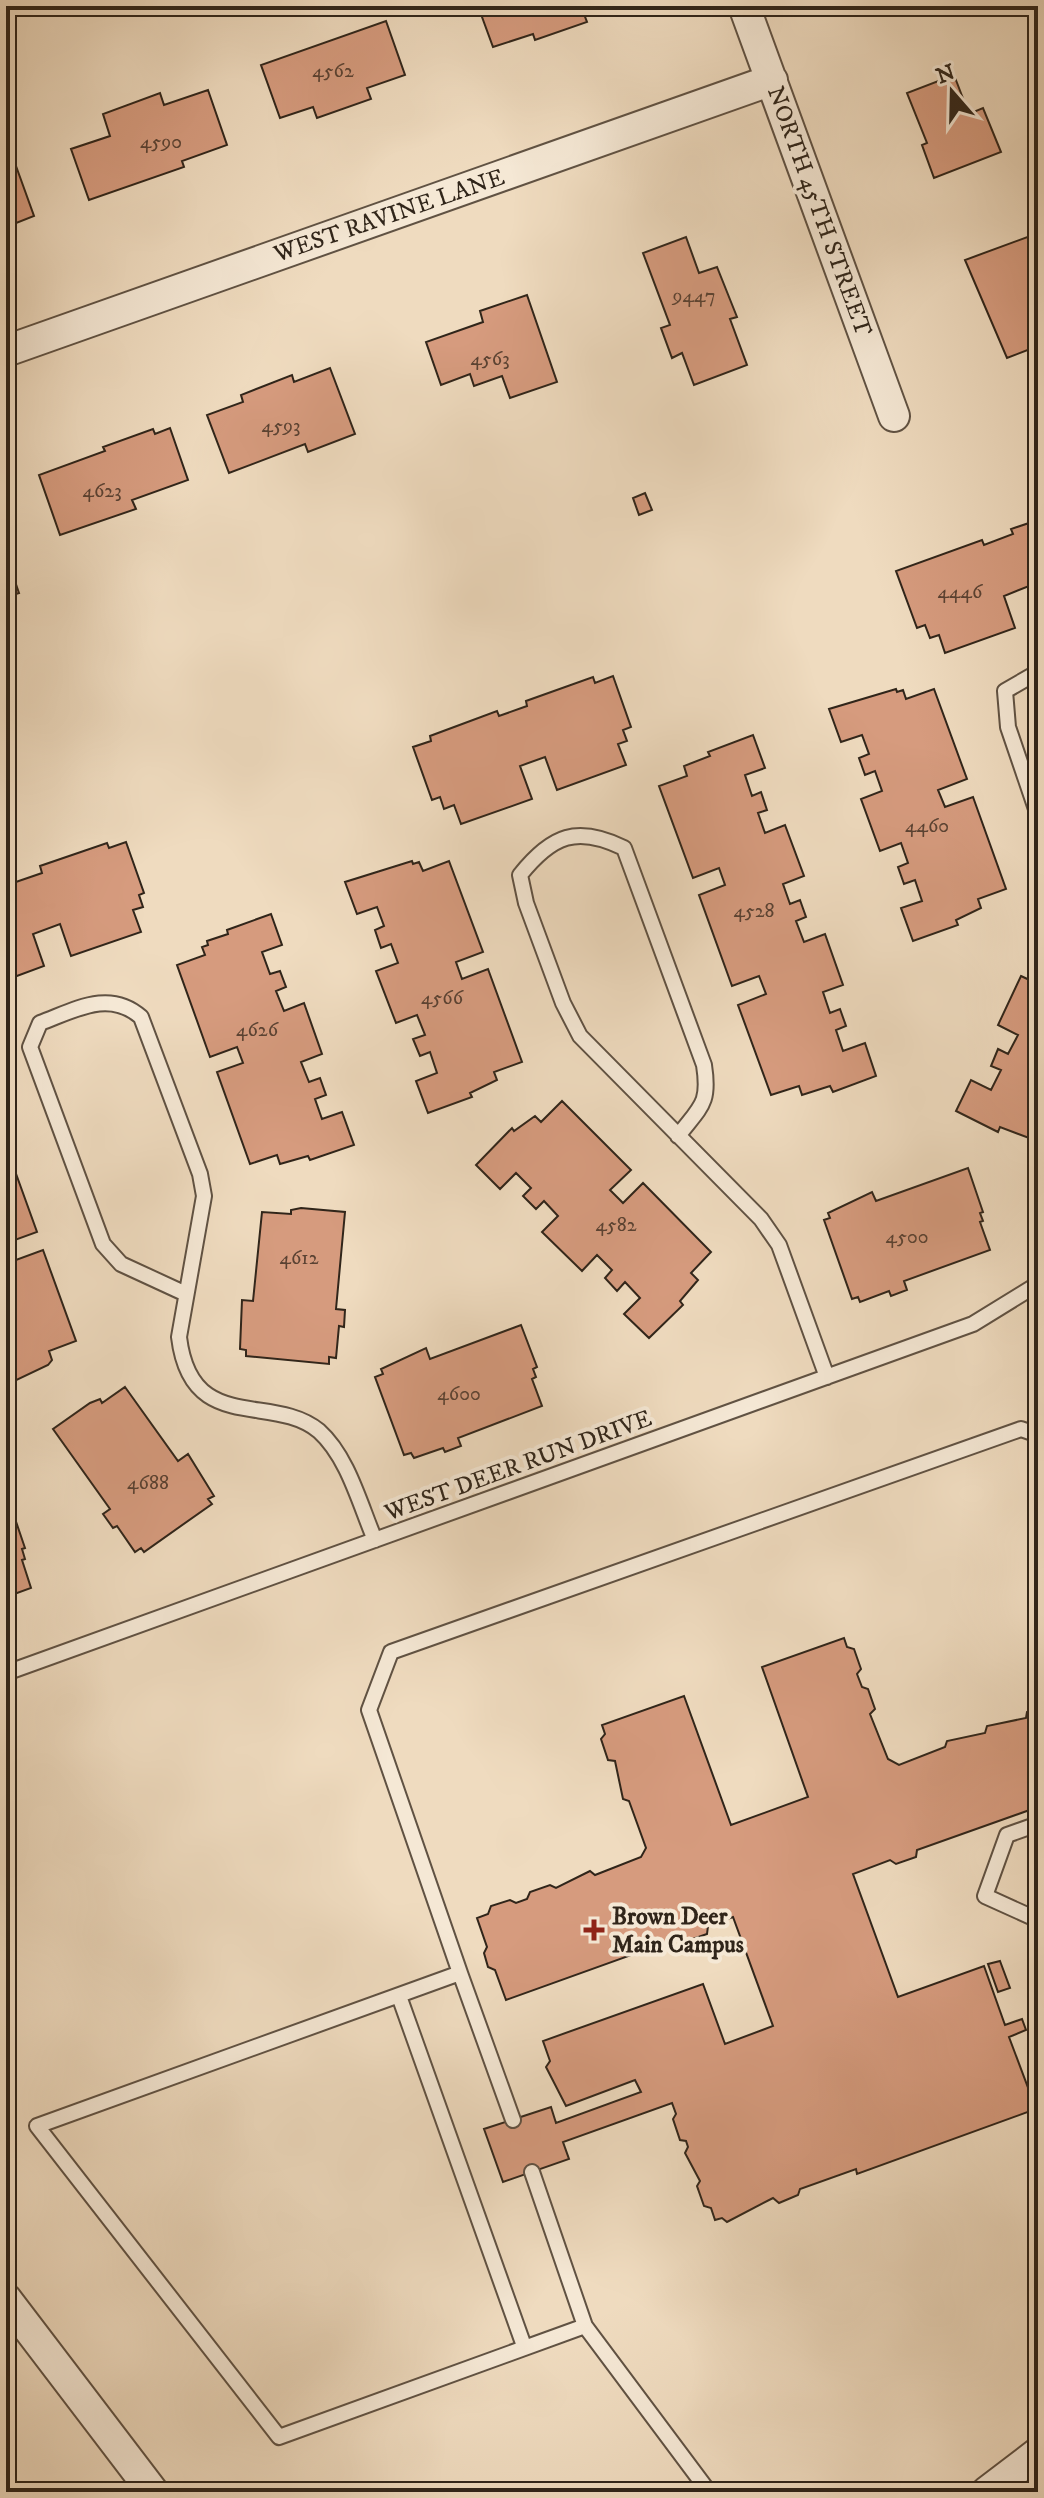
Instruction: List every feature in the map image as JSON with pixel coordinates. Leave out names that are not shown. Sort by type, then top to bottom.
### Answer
[{"type":"street","name":"NORTH 45TH STREET","points":[[744,6],[894,416]]},
{"type":"street","name":"WEST RAVINE LANE","points":[[6,351],[772,80]]},
{"type":"street","points":[[6,2299],[153,2492]]},
{"type":"street","points":[[987,2492],[1038,2453]]},
{"type":"lane","points":[[1038,672],[1005,691],[1008,727],[1038,815]]},
{"type":"lane","points":[[678,1136],[702,1105],[708,1091],[704,1065],[624,848],[600,836],[567,837],[541,849],[520,875],[526,903],[563,1003],[580,1036],[678,1136],[761,1219],[779,1245],[827,1377]]},
{"type":"lane","points":[[186,1294],[121,1264],[103,1244],[30,1047],[40,1023],[102,1000],[128,1006],[141,1017],[204,1196],[179,1337],[182,1359],[200,1388],[230,1405],[288,1417],[315,1428],[333,1444],[375,1540]]},
{"type":"lane","name":"WEST DEER RUN DRIVE","points":[[6,1673],[973,1324],[1038,1284]]},
{"type":"lane","points":[[513,2120],[369,1710],[391,1652],[1021,1429],[1038,1435]]},
{"type":"lane","points":[[1038,1824],[1007,1835],[985,1896],[1038,1920]]},
{"type":"lane","points":[[460,1973],[37,2126],[279,2437],[585,2326]]},
{"type":"lane","points":[[399,1996],[524,2346]]},
{"type":"lane","points":[[532,2172],[585,2326],[709,2492]]},
{"type":"building","points":[[478,6],[608,6],[584,14],[587,22],[535,40],[533,34],[493,47]]},
{"type":"building","points":[[386,21],[405,75],[367,88],[371,99],[317,118],[313,107],[280,118],[261,65]]},
{"type":"building","points":[[954,75],[969,114],[983,108],[1001,152],[934,178],[922,145],[927,143],[907,93]]},
{"type":"building","points":[[208,90],[227,145],[182,161],[184,167],[89,200],[71,149],[110,136],[103,114],[160,93],[164,105]]},
{"type":"building","points":[[16,166],[34,216],[6,227],[6,170]]},
{"type":"building","points":[[1033,235],[1038,249],[1038,346],[1007,358],[965,260]]},
{"type":"building","points":[[686,237],[699,273],[717,267],[737,317],[730,319],[747,365],[694,385],[682,353],[672,358],[661,328],[670,325],[643,253]]},
{"type":"building","points":[[527,295],[557,382],[510,398],[502,376],[474,386],[470,374],[441,385],[426,342],[483,322],[480,311]]},
{"type":"building","points":[[330,368],[355,434],[308,452],[305,444],[229,473],[207,415],[243,402],[241,395],[292,375],[294,382]]},
{"type":"building","points":[[170,428],[188,480],[132,500],[136,509],[60,535],[39,475],[105,451],[103,447],[153,429],[155,434]]},
{"type":"building","points":[[645,493],[652,510],[639,515],[633,498]]},
{"type":"building","points":[[1038,520],[1038,610],[1029,586],[1004,596],[1015,628],[945,653],[939,635],[930,638],[925,625],[917,628],[896,571],[982,540],[984,545],[1013,534],[1011,529]]},
{"type":"building","points":[[6,555],[19,593],[6,597]]},
{"type":"building","points":[[613,676],[631,727],[623,730],[627,741],[618,744],[626,765],[557,790],[545,757],[520,766],[532,799],[461,824],[454,805],[444,809],[440,797],[432,800],[413,747],[431,741],[430,736],[497,711],[499,716],[527,706],[526,701],[593,677],[595,683]]},
{"type":"building","points":[[896,689],[897,692],[903,690],[906,699],[934,689],[967,779],[938,790],[945,807],[973,797],[1006,889],[978,899],[981,908],[956,920],[958,925],[913,941],[901,908],[922,901],[915,880],[904,884],[898,867],[908,863],[901,843],[880,851],[861,799],[882,791],[875,771],[865,775],[859,758],[869,754],[862,735],[841,742],[829,709]]},
{"type":"building","points":[[753,735],[765,768],[745,775],[752,796],[761,792],[767,810],[758,813],[765,833],[785,825],[804,876],[783,884],[790,904],[800,900],[806,917],[796,921],[804,942],[825,934],[843,985],[823,992],[830,1013],[840,1009],[846,1026],[836,1030],[843,1051],[865,1043],[876,1076],[833,1092],[830,1086],[802,1095],[799,1086],[771,1095],[738,1005],[766,994],[759,976],[732,986],[699,895],[725,885],[719,868],[693,878],[659,786],[687,776],[684,766],[710,756],[708,752]]},
{"type":"building","points":[[126,842],[144,893],[139,895],[143,907],[133,910],[141,932],[71,956],[60,924],[33,934],[44,966],[6,980],[6,880],[11,878],[13,883],[42,873],[40,866],[107,843],[109,848]]},
{"type":"building","points":[[412,861],[413,864],[419,862],[423,871],[449,861],[483,952],[456,962],[462,979],[488,969],[522,1062],[494,1072],[497,1080],[470,1093],[472,1097],[428,1113],[416,1081],[437,1073],[430,1052],[420,1056],[413,1039],[425,1035],[417,1015],[396,1023],[376,971],[398,963],[391,944],[381,948],[375,930],[384,926],[377,907],[357,914],[345,882]]},
{"type":"building","points":[[271,914],[282,945],[262,952],[270,974],[280,971],[286,987],[276,991],[284,1011],[304,1003],[322,1054],[301,1062],[309,1082],[320,1078],[326,1095],[315,1099],[322,1119],[342,1112],[354,1145],[310,1160],[308,1156],[280,1164],[277,1155],[250,1164],[217,1072],[243,1063],[237,1047],[210,1057],[177,965],[205,955],[202,947],[208,945],[207,941],[228,934],[227,930]]},
{"type":"building","points":[[1021,976],[1038,984],[1038,1132],[1032,1130],[1029,1138],[1000,1127],[998,1132],[956,1111],[971,1080],[991,1090],[1001,1070],[991,1066],[998,1049],[1008,1054],[1018,1035],[998,1025]]},
{"type":"building","points":[[562,1101],[631,1170],[610,1190],[623,1203],[643,1183],[711,1252],[691,1273],[698,1280],[680,1301],[683,1305],[649,1338],[624,1314],[640,1298],[625,1282],[617,1291],[605,1278],[612,1270],[597,1255],[582,1271],[542,1232],[558,1216],[544,1201],[536,1209],[523,1196],[531,1188],[516,1173],[500,1189],[476,1165],[512,1128],[514,1131],[535,1116],[541,1122]]},
{"type":"building","points":[[6,1146],[37,1232],[9,1242],[16,1260],[43,1250],[76,1341],[49,1351],[52,1360],[48,1365],[6,1385]]},
{"type":"building","points":[[968,1168],[983,1212],[980,1213],[983,1221],[980,1222],[990,1250],[904,1281],[907,1290],[891,1296],[889,1291],[860,1302],[858,1297],[852,1299],[824,1220],[830,1218],[828,1213],[872,1192],[876,1201]]},
{"type":"building","points":[[291,1210],[345,1212],[336,1309],[345,1310],[344,1327],[339,1326],[336,1358],[329,1357],[329,1364],[246,1356],[246,1350],[240,1349],[242,1300],[253,1301],[262,1212],[291,1214]]},
{"type":"building","points":[[521,1325],[537,1367],[533,1369],[536,1377],[532,1379],[542,1406],[458,1438],[461,1446],[445,1452],[443,1448],[414,1458],[411,1453],[404,1455],[375,1377],[383,1374],[381,1369],[426,1348],[430,1359]]},
{"type":"building","points":[[125,1387],[178,1461],[188,1454],[214,1496],[208,1499],[212,1504],[144,1552],[141,1548],[135,1552],[117,1526],[113,1528],[103,1514],[110,1509],[53,1429],[90,1403],[100,1399],[102,1403]]},
{"type":"building","points":[[10,1504],[25,1548],[22,1549],[25,1559],[22,1560],[31,1588],[6,1597],[6,1506]]},
{"type":"building","name":"Brown Deer Main Campus","points":[[844,1638],[847,1647],[854,1649],[861,1669],[857,1674],[862,1687],[868,1689],[875,1709],[870,1714],[888,1759],[899,1765],[945,1747],[947,1741],[985,1733],[987,1726],[1026,1718],[1027,1712],[1038,1708],[1038,1807],[917,1850],[916,1857],[896,1864],[890,1860],[853,1874],[898,1997],[984,1966],[1005,2025],[1022,2019],[1026,2030],[1009,2037],[1036,2109],[857,2174],[856,2169],[800,2189],[798,2195],[779,2203],[773,2198],[727,2222],[722,2218],[715,2220],[711,2208],[704,2206],[697,2186],[700,2181],[685,2153],[688,2147],[686,2141],[680,2140],[673,2119],[676,2114],[672,2103],[563,2142],[569,2159],[503,2182],[484,2129],[551,2107],[556,2123],[641,2092],[635,2080],[566,2106],[546,2067],[550,2061],[543,2041],[703,1984],[725,2044],[773,2026],[733,1917],[708,1926],[707,1934],[687,1941],[681,1937],[506,2000],[495,1970],[488,1967],[484,1953],[487,1947],[477,1918],[488,1914],[491,1906],[510,1900],[516,1903],[527,1899],[530,1892],[550,1885],[556,1888],[590,1871],[595,1875],[641,1857],[646,1848],[629,1801],[623,1799],[615,1761],[608,1760],[601,1739],[605,1734],[602,1725],[684,1696],[731,1825],[808,1797],[762,1667]]},
{"type":"building","points":[[1000,1961],[1010,1988],[998,1992],[988,1964]]},
{"type":"place","name":"Brown Deer Main Campus","points":[[594,1930]]}]
